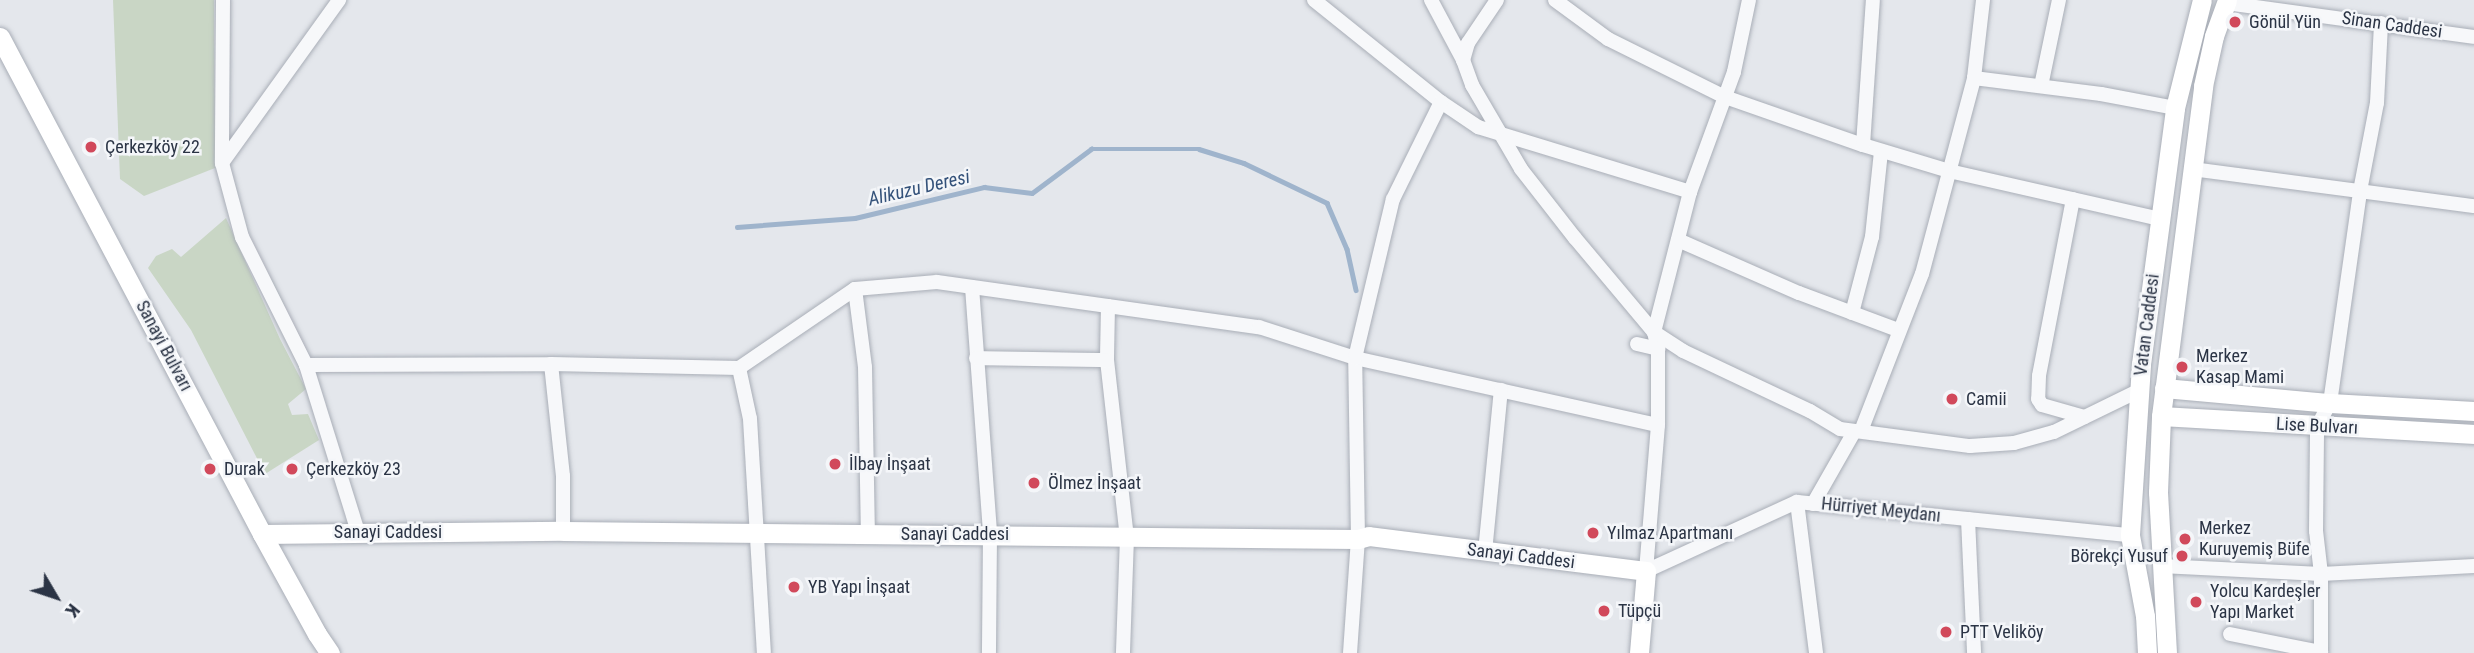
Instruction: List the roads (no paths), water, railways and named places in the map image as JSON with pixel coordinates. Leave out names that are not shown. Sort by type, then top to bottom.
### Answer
[{"type":"street","points":[[223,0],[222,163],[242,237],[306,365],[358,532]]},
{"type":"street","points":[[222,163],[339,0]]},
{"type":"street","points":[[1314,0],[1441,102],[1478,127],[1690,192]]},
{"type":"street","points":[[1431,0],[1463,60],[1472,85],[1521,169],[1567,229],[1654,332],[1683,351],[1810,411],[1840,429],[1970,446],[2014,443],[2054,432],[2140,390]]},
{"type":"street","points":[[1463,60],[1468,43],[1497,0]]},
{"type":"street","points":[[1555,0],[1608,39],[1724,97],[1863,145],[1949,171],[2161,219]]},
{"type":"street","points":[[1639,653],[1658,425],[1658,349],[1654,332],[1690,192],[1734,72],[1749,0]]},
{"type":"street","points":[[1863,145],[1873,0]]},
{"type":"street","points":[[1813,504],[1857,432],[1922,274],[1974,78],[1983,0]]},
{"type":"street","points":[[2041,86],[2059,0]]},
{"type":"street","name":"Vatan Caddesi","points":[[2147,653],[2145,616],[2130,535],[2140,390],[2175,108],[2202,0]]},
{"type":"street","name":"Vatan Caddesi","points":[[2168,653],[2158,492],[2161,416],[2203,86],[2214,37],[2227,2]]},
{"type":"street","name":"Sinan Caddesi","points":[[2227,2],[2474,37]]},
{"type":"street","points":[[2230,634],[2321,652],[2321,574],[2316,531],[2318,427],[2330,403],[2360,191],[2376,103],[2381,23]]},
{"type":"street","name":"Sanayi Bulvarı","points":[[0,37],[262,534],[330,653]]},
{"type":"street","points":[[1974,78],[2175,108]]},
{"type":"street","points":[[1350,653],[1358,539],[1355,358],[1393,198],[1441,102]]},
{"type":"street","points":[[1852,313],[1872,237],[1881,150]]},
{"type":"street","points":[[2192,169],[2474,206]]},
{"type":"street","points":[[2073,199],[2039,376],[2038,399],[2042,405],[2084,417]]},
{"type":"street","points":[[1678,240],[1898,330]]},
{"type":"street","points":[[306,365],[551,364],[739,368],[855,289],[937,282],[1259,327],[1355,358],[1658,425]]},
{"type":"street","points":[[972,287],[990,534],[989,653]]},
{"type":"street","points":[[855,289],[865,367],[868,533]]},
{"type":"street","points":[[1108,306],[1107,360],[1127,537],[1123,653]]},
{"type":"street","points":[[1637,344],[1658,349]]},
{"type":"street","points":[[976,358],[1107,360]]},
{"type":"street","points":[[551,364],[563,476],[563,531]]},
{"type":"street","points":[[739,368],[750,419],[759,531],[764,653]]},
{"type":"street","name":"Lise Bulvarı","points":[[2164,388],[2330,403],[2474,411]]},
{"type":"street","points":[[1485,552],[1501,390]]},
{"type":"street","name":"Lise Bulvarı","points":[[2161,416],[2474,434]]},
{"type":"street","points":[[1797,502],[1816,653]]},
{"type":"street","name":"Hürriyet Meydanı","points":[[1646,571],[1797,502],[2130,535]]},
{"type":"street","points":[[1968,519],[1974,653]]},
{"type":"street","name":"Sanayi Caddesi","points":[[262,534],[759,531],[1358,539],[1369,536],[1646,571]]},
{"type":"street","points":[[2161,566],[2321,574],[2474,566]]},
{"type":"waterway","name":"Alikuzu Deresi","points":[[737,227],[855,218],[984,187],[1032,193],[1091,149],[1199,149],[1244,163],[1327,203],[1347,249],[1356,290]]},
{"type":"place","name":"Gönül Yün","points":[[2235,22]]},
{"type":"place","name":"Çerkezköy 22","points":[[91,147]]},
{"type":"place","name":"Merkez Kasap Mami","points":[[2182,367]]},
{"type":"place","name":"Camii","points":[[1952,399]]},
{"type":"place","name":"İlbay İnşaat","points":[[835,464]]},
{"type":"place","name":"Durak","points":[[210,469]]},
{"type":"place","name":"Çerkezköy 23","points":[[292,469]]},
{"type":"place","name":"Ölmez İnşaat","points":[[1034,483]]},
{"type":"place","name":"Yılmaz Apartmanı","points":[[1593,533]]},
{"type":"place","name":"Merkez Kuruyemiş Büfe","points":[[2185,539]]},
{"type":"place","name":"Börekçi Yusuf","points":[[2182,556]]},
{"type":"place","name":"YB Yapı İnşaat","points":[[794,587]]},
{"type":"place","name":"Yolcu Kardeşler Yapı Market","points":[[2196,602]]},
{"type":"place","name":"Tüpçü","points":[[1604,611]]},
{"type":"place","name":"PTT Veliköy","points":[[1946,632]]}]
